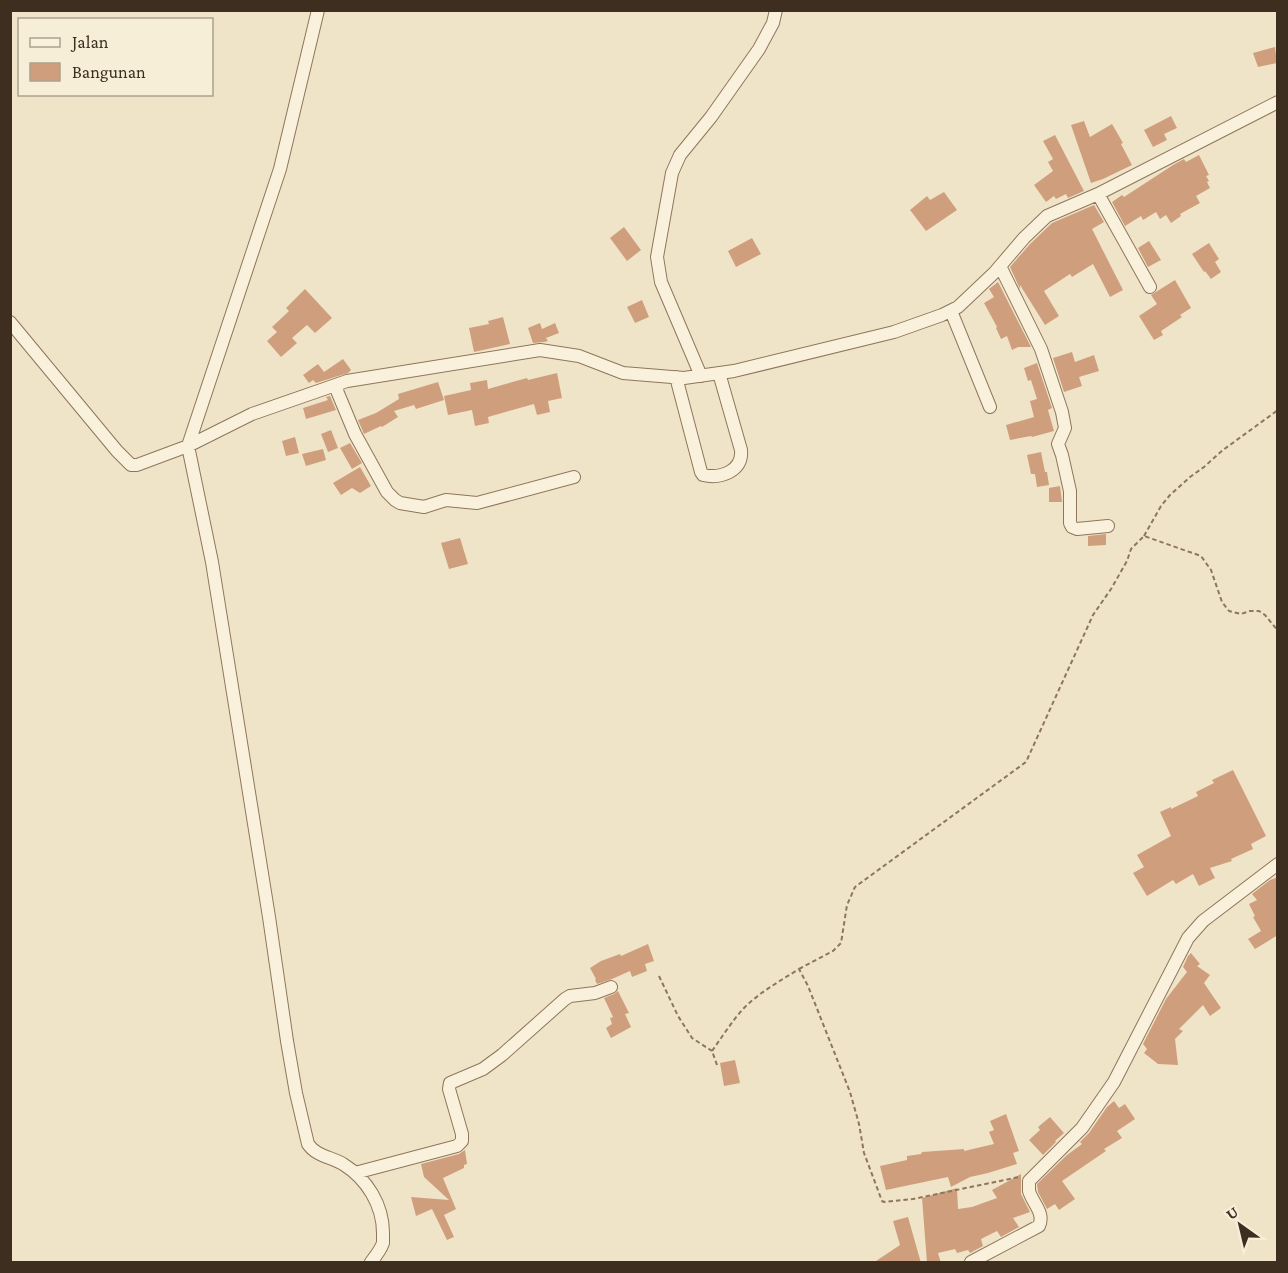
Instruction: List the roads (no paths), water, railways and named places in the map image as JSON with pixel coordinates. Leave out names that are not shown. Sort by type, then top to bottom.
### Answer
[{"type":"street","points":[[318,10],[280,169],[188,446],[212,562],[296,1094],[311,1149],[343,1164],[355,1173],[367,1186],[379,1207],[383,1222],[383,1242],[371,1263]]},
{"type":"street","points":[[700,376],[661,282],[657,257],[672,173],[680,155],[711,117],[759,49],[773,23],[776,10]]},
{"type":"street","points":[[10,322],[131,465],[137,465],[188,446],[252,414],[347,381],[540,350],[579,356],[623,373],[684,378],[719,374],[894,332],[951,311],[966,300],[1047,216],[1098,194],[1278,102]]},
{"type":"street","points":[[1098,194],[1150,288]]},
{"type":"street","points":[[1000,266],[1041,349],[1062,412],[1065,428],[1058,444],[1070,491],[1070,523],[1077,529],[1108,526]]},
{"type":"street","points":[[951,311],[990,406]]},
{"type":"street","points":[[676,377],[701,472],[706,476],[718,476],[735,468],[742,456],[719,374]]},
{"type":"street","points":[[335,386],[355,434],[387,492],[400,503],[427,507],[446,500],[477,503],[574,477]]},
{"type":"street","points":[[971,1263],[1039,1226],[1041,1213],[1029,1191],[1029,1181],[1082,1128],[1114,1082],[1188,938],[1203,921],[1278,864]]},
{"type":"street","points":[[355,1173],[457,1146],[462,1141],[462,1134],[449,1089],[450,1083],[483,1069],[570,996],[595,993],[611,987]]}]
